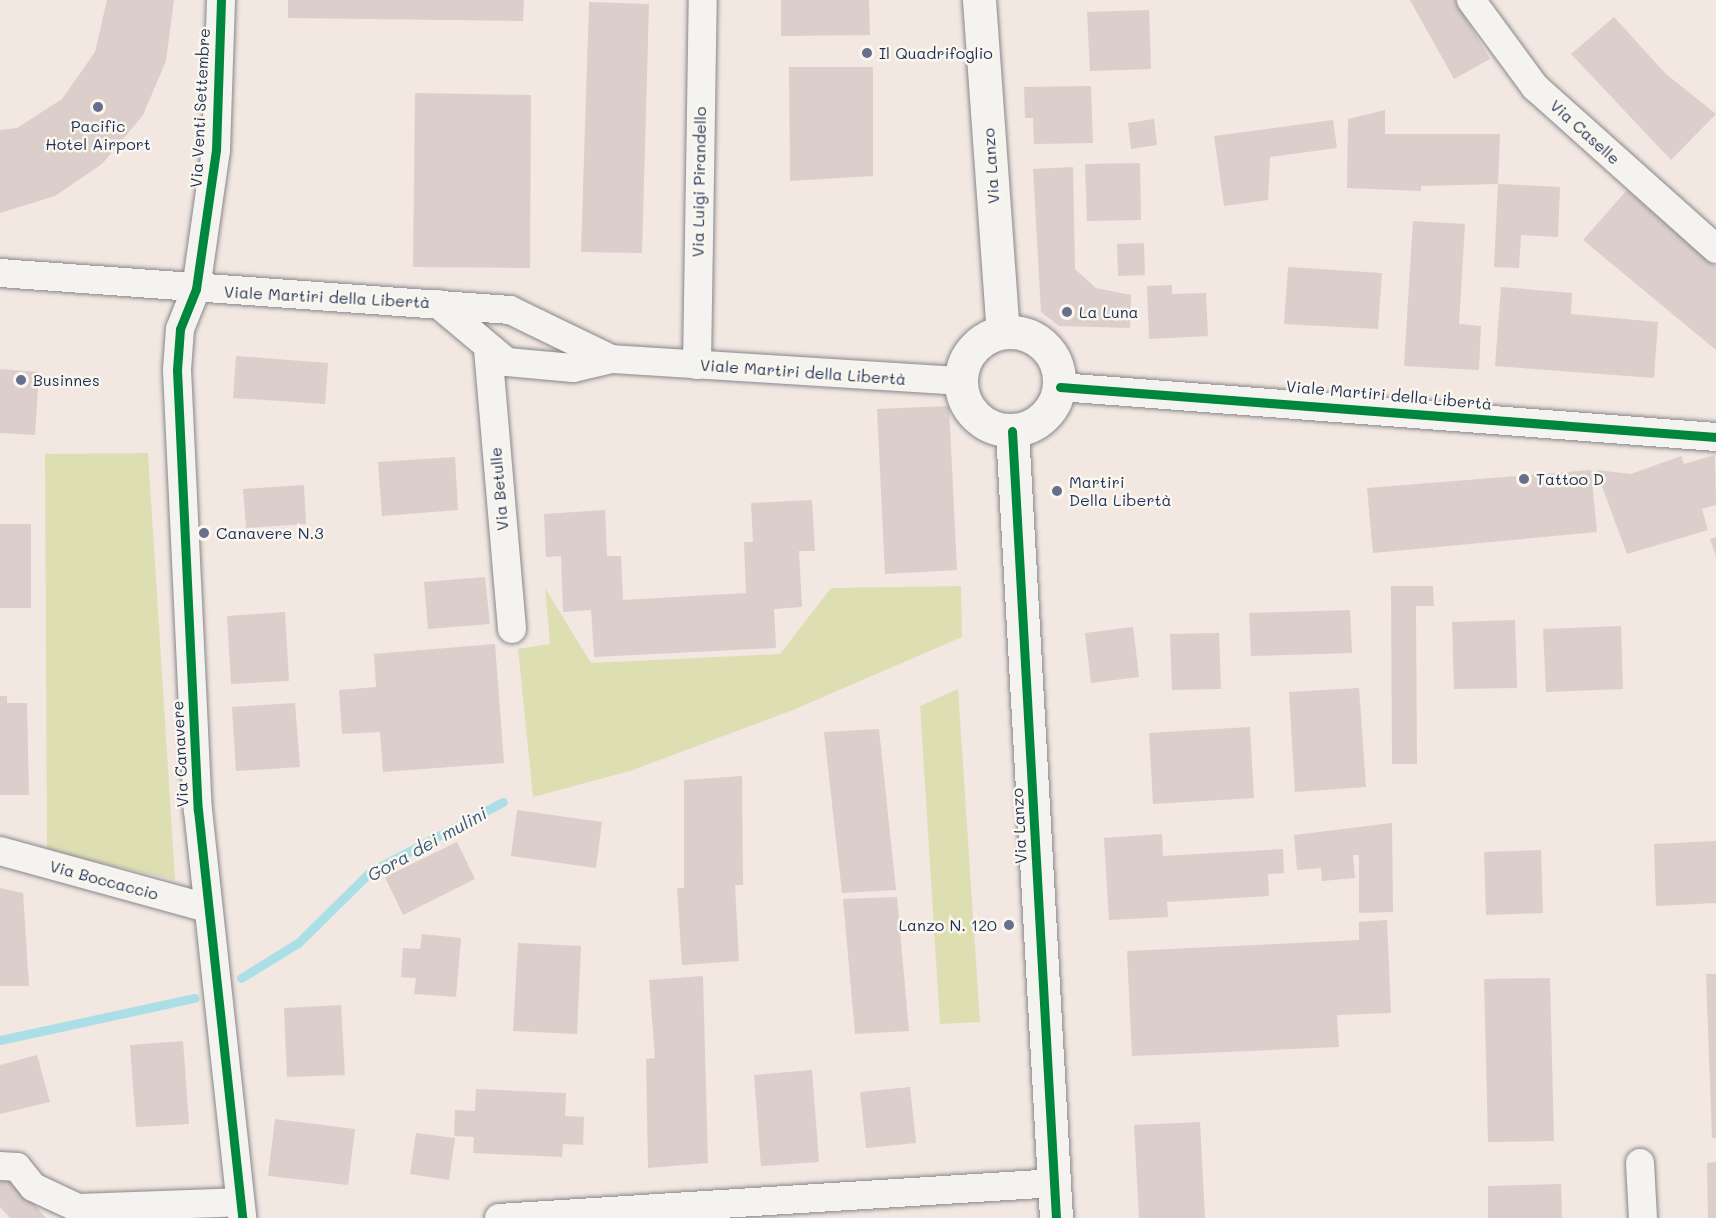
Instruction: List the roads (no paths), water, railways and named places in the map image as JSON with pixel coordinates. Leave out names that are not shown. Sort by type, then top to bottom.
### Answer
[{"type":"street","name":"Via Venti Settembre","points":[[196,289],[216,150],[221,0]]},
{"type":"street","name":"Via Luigi Pirandello","points":[[697,365],[703,0]]},
{"type":"street","name":"Via Lanzo","points":[[979,0],[1003,332]]},
{"type":"street","name":"Via Caselle","points":[[1471,0],[1535,87],[1716,249]]},
{"type":"street","name":"Viale Martiri della Libertà","points":[[0,273],[510,310],[611,359]]},
{"type":"street","name":"Via Canavere","points":[[196,289],[180,329],[177,370],[207,908],[240,1210]]},
{"type":"street","name":"Viale Martiri della Libertà","points":[[438,304],[488,349],[507,362],[573,368],[611,359],[960,381]]},
{"type":"street","points":[[1003,332],[1018,332],[1045,345],[1059,372],[1060,387],[1044,418],[1012,431],[975,417],[960,381],[978,343],[1003,332]]},
{"type":"street","name":"Via Betulle","points":[[488,349],[512,629]]},
{"type":"street","name":"Viale Martiri della Libertà","points":[[1060,387],[1716,437]]},
{"type":"street","name":"Via Lanzo","points":[[1012,431],[1056,1218]]},
{"type":"street","name":"Via Boccaccio","points":[[0,851],[207,908]]},
{"type":"street","points":[[1640,1163],[1642,1218]]},
{"type":"street","points":[[0,1166],[17,1167],[33,1187],[78,1208],[132,1214],[240,1210]]},
{"type":"street","points":[[499,1218],[1055,1184]]},
{"type":"waterway","name":"Gora dei mulini","points":[[241,978],[298,943],[370,872],[503,802]]},
{"type":"waterway","name":"Gora dei mulini","points":[[0,1040],[195,998]]},
{"type":"place","name":"Il Quadrifoglio","points":[[867,53]]},
{"type":"place","name":"Pacific Hotel Airport","points":[[98,107]]},
{"type":"place","name":"La Luna","points":[[1067,312]]},
{"type":"place","name":"Businnes","points":[[21,380]]},
{"type":"place","name":"Tattoo D","points":[[1524,479]]},
{"type":"place","name":"Martiri Della Libertà","points":[[1057,491]]},
{"type":"place","name":"Canavere N.3","points":[[204,533]]},
{"type":"place","name":"Lanzo N. 120","points":[[1009,925]]}]
